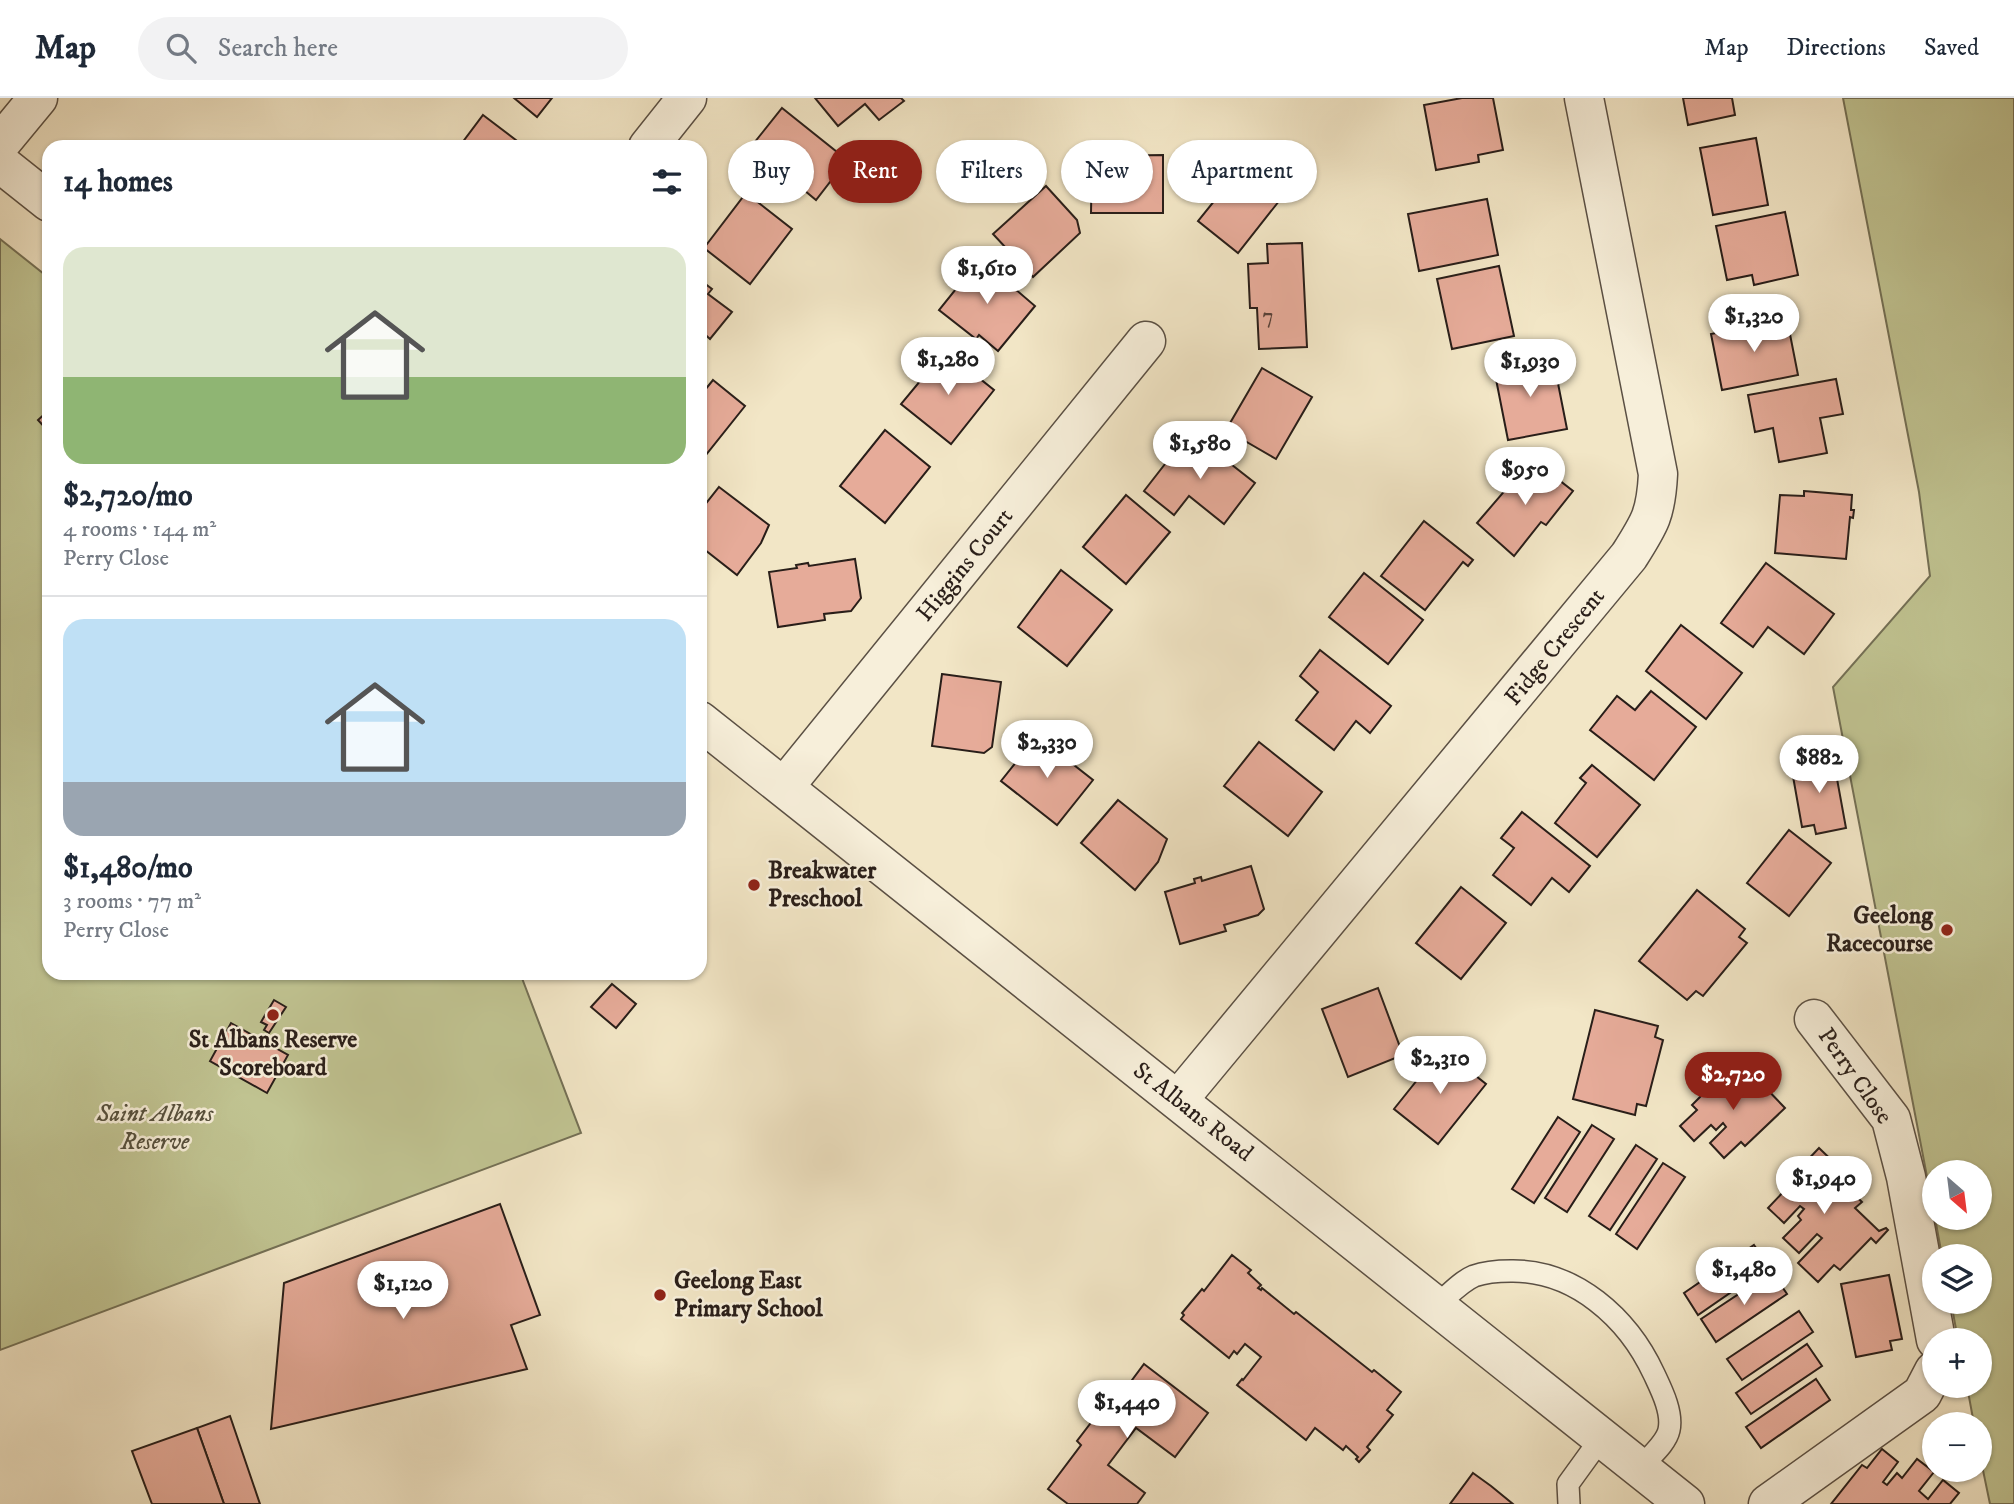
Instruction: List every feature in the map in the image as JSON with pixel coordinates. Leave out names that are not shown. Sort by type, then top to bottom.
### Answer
[{"type":"street","points":[[0,144],[38,98]]},
{"type":"street","points":[[654,140],[687,98]]},
{"type":"street","name":"Fidge Crescent","points":[[1178,1100],[1629,556],[1650,523],[1657,498],[1658,474],[1584,98]]},
{"type":"street","points":[[0,163],[42,196]]},
{"type":"street","name":"Higgins Court","points":[[784,787],[1146,341]]},
{"type":"street","name":"St Albans Road","points":[[707,726],[1685,1504]]},
{"type":"street","name":"Perry Close","points":[[1814,1019],[1891,1119],[1906,1177],[1934,1328]]},
{"type":"street","points":[[1768,1504],[1922,1394]]},
{"type":"lane","points":[[1436,1306],[1474,1277],[1507,1270],[1547,1274],[1573,1285],[1597,1302],[1625,1327],[1640,1346],[1667,1407],[1668,1434],[1640,1468]]},
{"type":"lane","points":[[1569,1504],[1568,1484],[1602,1437]]},
{"type":"green space","name":"Geelong Racecourse","points":[[1843,98],[2014,98],[2014,1504],[1990,1504],[1985,1482],[1992,1482],[1992,1412],[1972,1412],[1969,1398],[1992,1398],[1992,1328],[1956,1328],[1953,1314],[1992,1314],[1992,1244],[1940,1244],[1937,1230],[1992,1230],[1992,1160],[1924,1160],[1833,687],[1930,576],[1919,492]]},
{"type":"green space","name":"Saint Albans Reserve","points":[[0,239],[42,272],[42,980],[523,980],[581,1133],[0,1350]]},
{"type":"building","points":[[514,98],[552,98],[537,117]]},
{"type":"building","points":[[815,98],[901,98],[904,101],[879,120],[865,104],[838,126]]},
{"type":"building","points":[[1462,98],[1493,98],[1503,150],[1478,155],[1479,162],[1436,170],[1424,105]]},
{"type":"building","points":[[1683,98],[1732,98],[1735,115],[1688,125]]},
{"type":"building","points":[[782,108],[828,145],[828,185],[816,200],[814,140],[756,140]]},
{"type":"building","points":[[483,115],[516,140],[464,140]]},
{"type":"building","points":[[1756,138],[1768,205],[1713,215],[1700,148]]},
{"type":"building","points":[[1153,155],[1163,155],[1163,213],[1091,213],[1091,203],[1153,203]]},
{"type":"building","points":[[1047,187],[1077,220],[1080,233],[1033,277],[993,234],[1027,203],[1047,203]]},
{"type":"building","points":[[1487,199],[1498,255],[1419,271],[1408,214]]},
{"type":"building","points":[[738,203],[759,203],[792,229],[750,284],[707,250],[707,244]]},
{"type":"building","points":[[1213,203],[1278,203],[1238,253],[1198,221]]},
{"type":"building","points":[[1785,212],[1798,275],[1754,285],[1752,275],[1727,280],[1716,226]]},
{"type":"building","points":[[1302,243],[1307,347],[1259,349],[1257,308],[1250,308],[1248,264],[1268,263],[1267,244]]},
{"type":"building","points":[[980,259],[1035,306],[998,351],[979,335],[976,339],[939,310]]},
{"type":"building","points":[[1499,266],[1514,336],[1452,349],[1437,279]]},
{"type":"building","points":[[707,285],[712,289],[708,294],[732,312],[710,339],[707,336]]},
{"type":"building","points":[[1787,319],[1798,375],[1722,390],[1711,334]]},
{"type":"building","points":[[945,351],[994,390],[951,444],[901,404]]},
{"type":"building","points":[[1553,358],[1567,429],[1508,440],[1494,369]]},
{"type":"building","points":[[1262,368],[1312,397],[1276,459],[1226,430]]},
{"type":"building","points":[[1836,379],[1843,414],[1820,418],[1827,453],[1779,462],[1773,428],[1755,432],[1748,395]]},
{"type":"building","points":[[713,380],[745,406],[707,454],[707,387]]},
{"type":"building","points":[[885,430],[930,467],[885,523],[840,486]]},
{"type":"building","points":[[1190,432],[1255,483],[1224,524],[1189,496],[1174,515],[1144,491]]},
{"type":"building","points":[[1532,459],[1573,491],[1546,525],[1541,522],[1514,556],[1477,523]]},
{"type":"building","points":[[719,487],[769,525],[761,543],[737,575],[707,551],[707,502]]},
{"type":"building","points":[[1804,491],[1852,495],[1851,510],[1854,510],[1853,518],[1850,517],[1846,559],[1775,553],[1780,495],[1804,496]]},
{"type":"building","points":[[1126,495],[1170,532],[1126,584],[1083,547]]},
{"type":"building","points":[[1424,521],[1473,560],[1468,566],[1463,562],[1425,610],[1381,576]]},
{"type":"building","points":[[855,559],[861,598],[851,611],[824,614],[825,620],[778,627],[769,572],[797,568],[796,565],[808,563],[809,566]]},
{"type":"building","points":[[1766,563],[1834,614],[1804,654],[1768,627],[1753,647],[1721,623]]},
{"type":"building","points":[[1061,570],[1112,610],[1067,666],[1018,627]]},
{"type":"building","points":[[1364,573],[1423,620],[1388,664],[1329,617]]},
{"type":"building","points":[[1681,625],[1742,673],[1706,719],[1646,671]]},
{"type":"building","points":[[1320,650],[1391,706],[1370,733],[1356,721],[1334,750],[1296,720],[1318,692],[1300,676]]},
{"type":"building","points":[[942,674],[1001,682],[992,747],[984,753],[932,746]]},
{"type":"building","points":[[1651,691],[1696,727],[1654,780],[1590,730],[1617,696],[1635,710]]},
{"type":"building","points":[[1037,736],[1093,780],[1057,825],[1001,781]]},
{"type":"building","points":[[1259,742],[1322,792],[1288,836],[1224,786]]},
{"type":"building","points":[[1833,757],[1846,828],[1816,834],[1814,825],[1802,827],[1791,765]]},
{"type":"building","points":[[1592,765],[1640,805],[1597,857],[1555,823],[1586,783],[1580,778]]},
{"type":"building","points":[[1118,800],[1167,839],[1158,862],[1135,890],[1081,843]]},
{"type":"building","points":[[1522,812],[1590,866],[1569,892],[1552,878],[1531,905],[1493,875],[1514,848],[1501,838]]},
{"type":"building","points":[[1789,830],[1831,863],[1789,916],[1747,883]]},
{"type":"building","points":[[1251,866],[1264,909],[1258,915],[1224,925],[1226,931],[1180,944],[1165,892],[1195,883],[1194,879],[1201,877],[1202,881]]},
{"type":"building","points":[[1461,887],[1506,923],[1461,979],[1416,943]]},
{"type":"building","points":[[1697,890],[1745,929],[1739,937],[1747,943],[1703,996],[1696,991],[1687,1000],[1639,961]]},
{"type":"building","points":[[612,984],[636,1004],[616,1028],[591,1007]]},
{"type":"building","points":[[1378,988],[1403,1055],[1348,1077],[1322,1009]]},
{"type":"building","name":"St Albans Reserve Scoreboard","points":[[274,1000],[286,1007],[269,1033],[264,1030],[267,1025],[261,1022]]},
{"type":"building","points":[[1595,1010],[1658,1026],[1655,1037],[1663,1040],[1646,1106],[1637,1104],[1635,1115],[1573,1099]]},
{"type":"building","points":[[231,1023],[288,1055],[267,1093],[210,1061]]},
{"type":"building","points":[[1442,1049],[1486,1084],[1438,1144],[1394,1109]]},
{"type":"building","points":[[1730,1067],[1754,1090],[1761,1083],[1785,1108],[1745,1146],[1741,1142],[1724,1158],[1710,1143],[1726,1127],[1723,1123],[1716,1130],[1711,1125],[1694,1141],[1680,1126],[1697,1110],[1692,1105]]},
{"type":"building","points":[[1558,1117],[1580,1132],[1534,1203],[1512,1189]]},
{"type":"building","points":[[1592,1125],[1614,1139],[1567,1212],[1545,1198]]},
{"type":"building","points":[[1636,1145],[1657,1159],[1610,1230],[1589,1216]]},
{"type":"building","points":[[1819,1148],[1845,1173],[1838,1179],[1862,1202],[1855,1208],[1879,1231],[1886,1228],[1888,1230],[1876,1243],[1871,1238],[1840,1270],[1834,1265],[1818,1282],[1798,1263],[1822,1238],[1817,1234],[1799,1253],[1783,1238],[1801,1220],[1798,1216],[1804,1209],[1800,1206],[1784,1223],[1768,1208],[1786,1189],[1783,1186]]},
{"type":"building","points":[[1663,1163],[1685,1177],[1637,1249],[1616,1234]]},
{"type":"building","points":[[500,1204],[540,1315],[511,1325],[527,1369],[271,1429],[284,1283]]},
{"type":"building","points":[[1754,1245],[1769,1266],[1698,1315],[1684,1293]]},
{"type":"building","points":[[1232,1255],[1251,1270],[1248,1273],[1261,1285],[1258,1288],[1262,1288],[1294,1314],[1296,1312],[1401,1392],[1387,1410],[1393,1415],[1367,1447],[1370,1450],[1359,1462],[1356,1459],[1358,1457],[1346,1446],[1343,1450],[1315,1428],[1306,1440],[1237,1385],[1261,1357],[1245,1344],[1237,1354],[1234,1351],[1229,1358],[1181,1319],[1184,1315],[1182,1313],[1202,1289],[1204,1291]]},
{"type":"building","points":[[1772,1272],[1787,1294],[1716,1342],[1701,1319]]},
{"type":"building","points":[[1889,1275],[1902,1339],[1890,1341],[1892,1350],[1856,1357],[1841,1284]]},
{"type":"building","points":[[1799,1311],[1813,1332],[1742,1380],[1727,1359]]},
{"type":"building","points":[[1807,1344],[1822,1366],[1751,1414],[1736,1393]]},
{"type":"building","points":[[1144,1364],[1208,1413],[1175,1457],[1136,1428],[1108,1465],[1145,1493],[1137,1504],[1068,1504],[1048,1489],[1081,1445],[1077,1441],[1106,1403],[1112,1407]]},
{"type":"building","points":[[1816,1379],[1830,1400],[1761,1448],[1746,1427]]},
{"type":"building","points":[[230,1416],[260,1504],[224,1504],[197,1428]]},
{"type":"building","points":[[197,1428],[224,1504],[152,1504],[132,1451]]},
{"type":"building","points":[[1882,1449],[1898,1462],[1883,1482],[1887,1485],[1897,1473],[1902,1478],[1917,1459],[1922,1463],[1922,1482],[1926,1482],[1919,1491],[1928,1499],[1941,1482],[1945,1482],[1959,1493],[1950,1504],[1831,1504],[1862,1465],[1867,1468]]},
{"type":"building","points":[[1473,1473],[1491,1486],[1513,1504],[1450,1504]]},
{"type":"place","name":"Breakwater Preschool","points":[[754,885]]},
{"type":"place","name":"Geelong Racecourse","points":[[1947,930]]},
{"type":"place","name":"St Albans Reserve Scoreboard","points":[[273,1015]]},
{"type":"place","name":"Geelong East Primary School","points":[[660,1295]]}]
